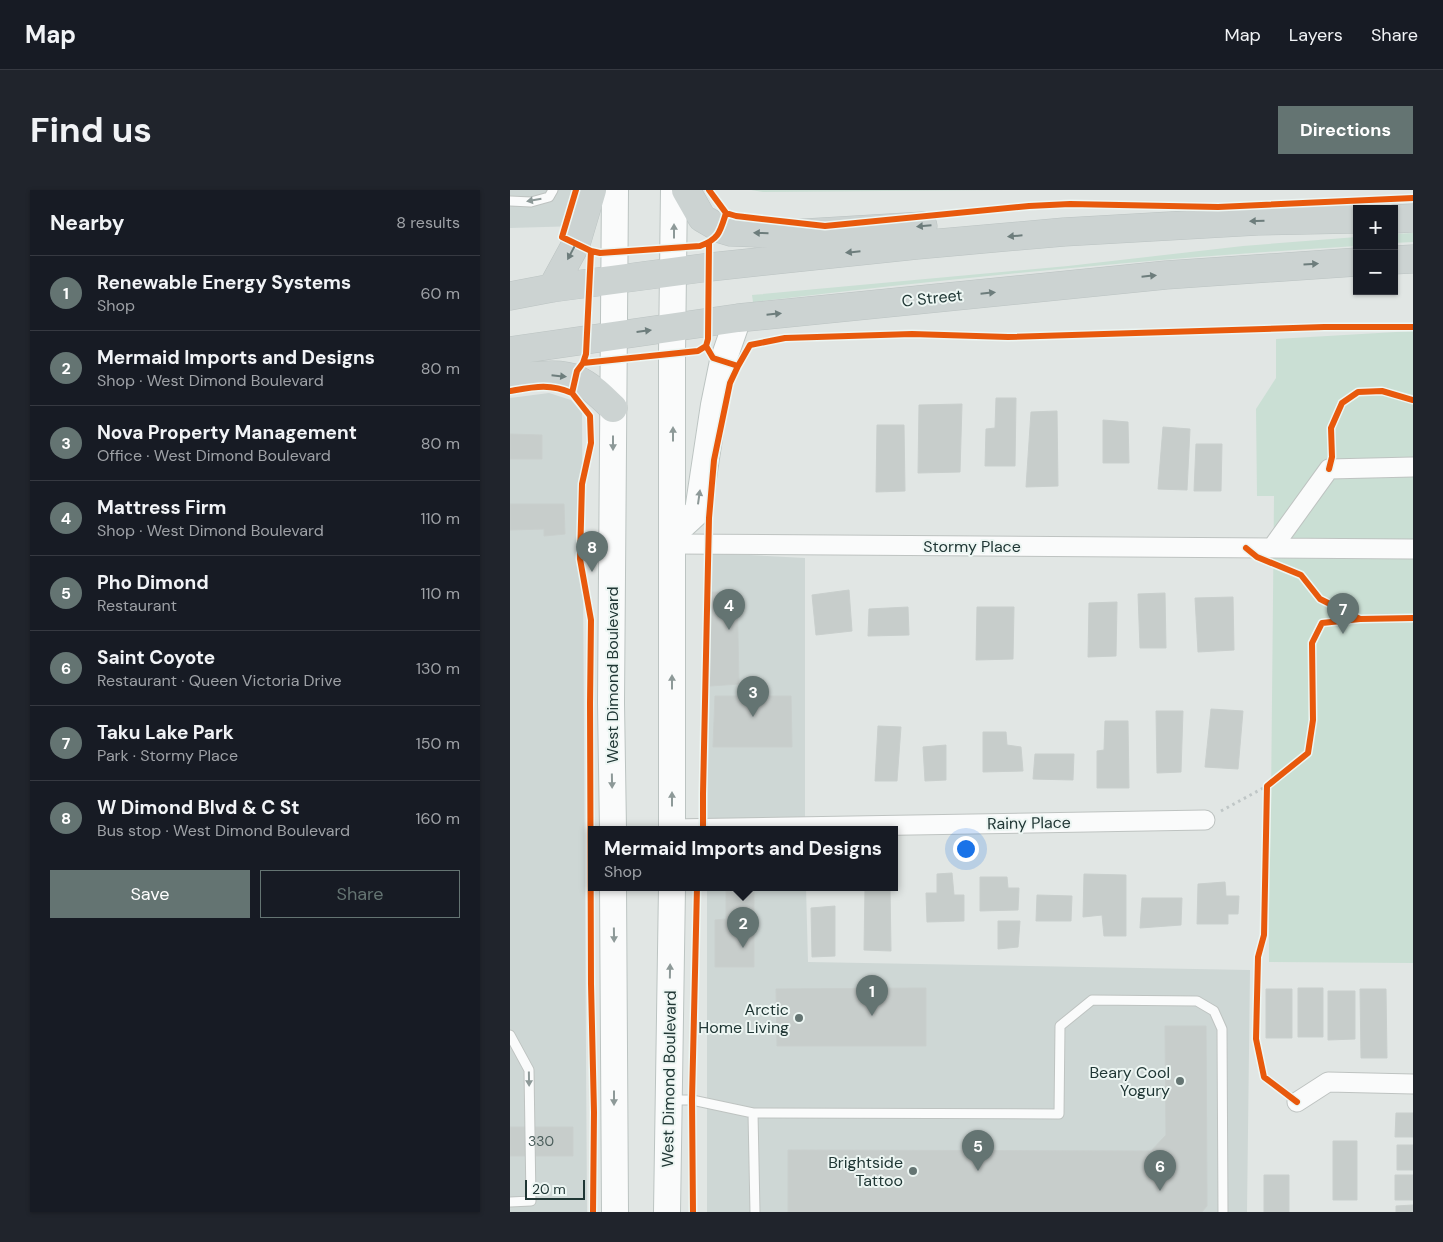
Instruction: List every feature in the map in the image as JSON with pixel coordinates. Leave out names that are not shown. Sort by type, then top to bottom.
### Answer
[{"type":"main road","points":[[552,288],[576,244],[592,190]]},
{"type":"main road","name":"West Dimond Boulevard","points":[[613,826],[611,703],[615,190]]},
{"type":"main road","points":[[672,826],[674,190]]},
{"type":"main road","points":[[686,190],[702,218],[721,229],[731,232],[798,233],[906,228],[1064,214],[1146,227]]},
{"type":"main road","points":[[1398,218],[1413,218]]},
{"type":"main road","points":[[510,296],[552,288],[615,281],[710,266],[917,245],[1146,227],[1258,221],[1353,219]]},
{"type":"main road","points":[[1398,260],[1413,259]]},
{"type":"main road","name":"C Street","points":[[510,352],[738,318],[1166,275],[1353,262]]},
{"type":"main road","points":[[672,540],[698,511],[714,405],[723,361],[738,318]]},
{"type":"main road","points":[[510,378],[552,375],[576,378],[597,392],[613,408]]},
{"type":"main road","points":[[613,891],[615,1212]]},
{"type":"main road","name":"West Dimond Boulevard","points":[[667,1212],[672,891]]},
{"type":"street","points":[[1272,548],[1329,469],[1413,468]]},
{"type":"street","name":"Stormy Place","points":[[672,540],[1413,549]]},
{"type":"street","name":"Rainy Place","points":[[850,826],[1205,820]]},
{"type":"street","points":[[1297,1102],[1328,1082],[1413,1084]]},
{"type":"lane","points":[[510,201],[531,202],[549,197],[553,190]]},
{"type":"lane","points":[[668,1100],[692,1100],[753,1114],[1058,1114],[1060,1026],[1092,1000],[1198,1001],[1214,1011],[1222,1029],[1223,1212]]},
{"type":"lane","points":[[510,1035],[529,1070],[530,1201],[510,1202]]},
{"type":"lane","points":[[753,1114],[756,1212]]},
{"type":"path","points":[[1205,820],[1267,786],[1274,780]]},
{"type":"path","points":[[1267,786],[1267,795]]},
{"type":"shaded area","points":[[510,190],[579,190],[579,226],[510,228]]},
{"type":"shaded area","points":[[549,393],[571,400],[582,413],[587,1212],[510,1212],[510,398]]},
{"type":"shaded area","points":[[709,553],[805,558],[805,826],[707,826]]},
{"type":"shaded area","points":[[707,891],[806,891],[808,962],[1250,970],[1247,1212],[707,1212]]},
{"type":"green space","points":[[751,190],[1005,190],[763,192]]},
{"type":"green space","points":[[1413,233],[1413,242],[1398,243],[1398,234]]},
{"type":"green space","points":[[1353,237],[1353,246],[1206,256],[1055,270],[753,302],[752,295],[1068,266],[1243,246]]},
{"type":"green space","points":[[1413,331],[1413,963],[1269,962],[1269,804],[1271,801],[1274,496],[1257,496],[1256,409],[1276,378],[1276,339]]},
{"type":"building","points":[[996,398],[1016,398],[1015,466],[985,466],[986,429],[995,428]]},
{"type":"building","points":[[962,404],[960,472],[918,473],[919,405]]},
{"type":"building","points":[[1057,411],[1058,486],[1026,487],[1031,412]]},
{"type":"building","points":[[1103,420],[1128,422],[1129,463],[1103,463]]},
{"type":"building","points":[[877,425],[904,425],[905,491],[876,492]]},
{"type":"building","points":[[1163,427],[1190,429],[1187,490],[1158,489]]},
{"type":"building","points":[[510,434],[542,435],[542,459],[510,459]]},
{"type":"building","points":[[1196,444],[1222,444],[1221,491],[1194,491]]},
{"type":"building","points":[[510,504],[564,504],[565,534],[544,536],[544,529],[510,530]]},
{"type":"building","points":[[849,590],[852,631],[816,635],[812,595]]},
{"type":"building","points":[[711,592],[737,592],[739,684],[710,686]]},
{"type":"building","points":[[1165,593],[1166,648],[1140,648],[1138,594]]},
{"type":"building","points":[[1233,597],[1234,650],[1198,652],[1195,598]]},
{"type":"building","points":[[1117,602],[1116,656],[1088,657],[1089,603]]},
{"type":"building","points":[[908,607],[909,635],[868,636],[869,609]]},
{"type":"building","points":[[977,607],[1014,607],[1013,659],[976,660]]},
{"type":"building","points":[[715,696],[791,696],[792,747],[713,747]]},
{"type":"building","points":[[1211,709],[1243,711],[1238,769],[1205,767]]},
{"type":"building","points":[[1156,711],[1183,711],[1181,772],[1157,773]]},
{"type":"building","points":[[1105,721],[1128,721],[1129,788],[1097,788],[1097,751],[1104,750]]},
{"type":"building","points":[[878,726],[901,727],[897,781],[875,781]]},
{"type":"building","points":[[983,732],[1006,732],[1007,745],[1021,747],[1023,771],[983,772]]},
{"type":"building","points":[[946,745],[946,780],[925,781],[923,747]]},
{"type":"building","points":[[1035,754],[1074,754],[1073,780],[1033,779]]},
{"type":"building","points":[[952,873],[954,895],[964,895],[964,921],[927,922],[926,893],[937,893],[937,874]]},
{"type":"building","points":[[1084,874],[1126,875],[1126,936],[1104,936],[1102,915],[1083,917]]},
{"type":"building","points":[[980,877],[1007,877],[1008,888],[1019,888],[1018,910],[980,911]]},
{"type":"building","points":[[1225,882],[1226,896],[1239,896],[1238,914],[1228,914],[1228,924],[1197,924],[1198,884]]},
{"type":"building","points":[[726,891],[754,891],[754,967],[715,967],[715,920],[726,919]]},
{"type":"building","points":[[865,891],[890,891],[891,951],[864,950]]},
{"type":"building","points":[[1037,895],[1072,896],[1071,921],[1036,921]]},
{"type":"building","points":[[1142,898],[1182,898],[1181,925],[1140,928]]},
{"type":"building","points":[[835,906],[835,956],[812,957],[811,908]]},
{"type":"building","points":[[998,921],[1020,921],[1018,947],[998,949]]},
{"type":"building","points":[[926,988],[926,1046],[777,1046],[776,989]]},
{"type":"building","points":[[1298,988],[1323,988],[1323,1037],[1298,1037]]},
{"type":"building","points":[[1266,989],[1292,989],[1292,1038],[1266,1038]]},
{"type":"building","points":[[1360,989],[1386,989],[1387,1058],[1361,1058]]},
{"type":"building","points":[[1328,991],[1355,991],[1355,1039],[1328,1040]]},
{"type":"building","points":[[1165,1026],[1206,1026],[1207,1206],[1202,1212],[788,1212],[788,1150],[1151,1151],[1166,1135]]},
{"type":"building","points":[[1396,1113],[1413,1113],[1413,1137],[1395,1137]]},
{"type":"building","points":[[510,1127],[573,1127],[573,1156],[510,1156]]},
{"type":"building","points":[[1333,1141],[1357,1141],[1357,1200],[1333,1200]]},
{"type":"building","points":[[1397,1145],[1413,1145],[1413,1170],[1397,1170]]},
{"type":"building","points":[[1264,1175],[1289,1175],[1289,1212],[1264,1212]]},
{"type":"building","points":[[1395,1175],[1413,1175],[1413,1200],[1395,1200]]},
{"type":"building","points":[[1413,1205],[1413,1212],[1396,1212],[1396,1206]]},
{"type":"cycle path","points":[[576,190],[562,237],[591,251],[600,253],[700,246],[711,241],[718,234],[726,213]]},
{"type":"cycle path","points":[[709,190],[726,213],[736,216],[825,226],[1029,206],[1070,204],[1218,207],[1413,198]]},
{"type":"cycle path","points":[[590,826],[591,620],[580,559],[582,484],[591,443],[590,416],[572,393],[577,371],[583,363],[698,351],[706,346],[708,339],[709,243]]},
{"type":"cycle path","points":[[583,363],[586,354],[591,251]]},
{"type":"cycle path","points":[[706,346],[713,358],[738,366],[750,345],[785,338],[912,334],[1008,337],[1324,327],[1413,327]]},
{"type":"cycle path","points":[[703,826],[709,518],[714,460],[730,383],[738,366]]},
{"type":"cycle path","points":[[510,391],[534,387],[549,387],[572,393]]},
{"type":"cycle path","points":[[1329,469],[1332,457],[1331,428],[1342,403],[1358,392],[1382,391],[1413,400]]},
{"type":"cycle path","points":[[1246,548],[1257,557],[1301,575],[1320,599],[1360,619],[1413,618]]},
{"type":"cycle path","points":[[1297,1102],[1264,1077],[1256,1039],[1258,957],[1264,935],[1267,786],[1308,753],[1313,720],[1312,643],[1322,623],[1360,619]]},
{"type":"cycle path","points":[[591,891],[594,1112],[593,1212]]},
{"type":"cycle path","points":[[693,1212],[692,1100],[697,891]]},
{"type":"place","name":"W Dimond Blvd & C St","points":[[592,572]]},
{"type":"place","name":"Mattress Firm","points":[[729,630]]},
{"type":"place","name":"Taku Lake Park","points":[[1343,634]]},
{"type":"place","name":"Nova Property Management","points":[[753,717]]},
{"type":"place","name":"Mermaid Imports and Designs","points":[[743,948]]},
{"type":"place","name":"Renewable Energy Systems","points":[[872,1016]]},
{"type":"place","name":"Arctic Home Living","points":[[799,1018]]},
{"type":"place","name":"Beary Cool Yogury","points":[[1180,1081]]},
{"type":"place","name":"Brightside Tattoo","points":[[913,1171]]},
{"type":"place","name":"Pho Dimond","points":[[978,1171]]},
{"type":"place","name":"Saint Coyote","points":[[1160,1191]]}]
